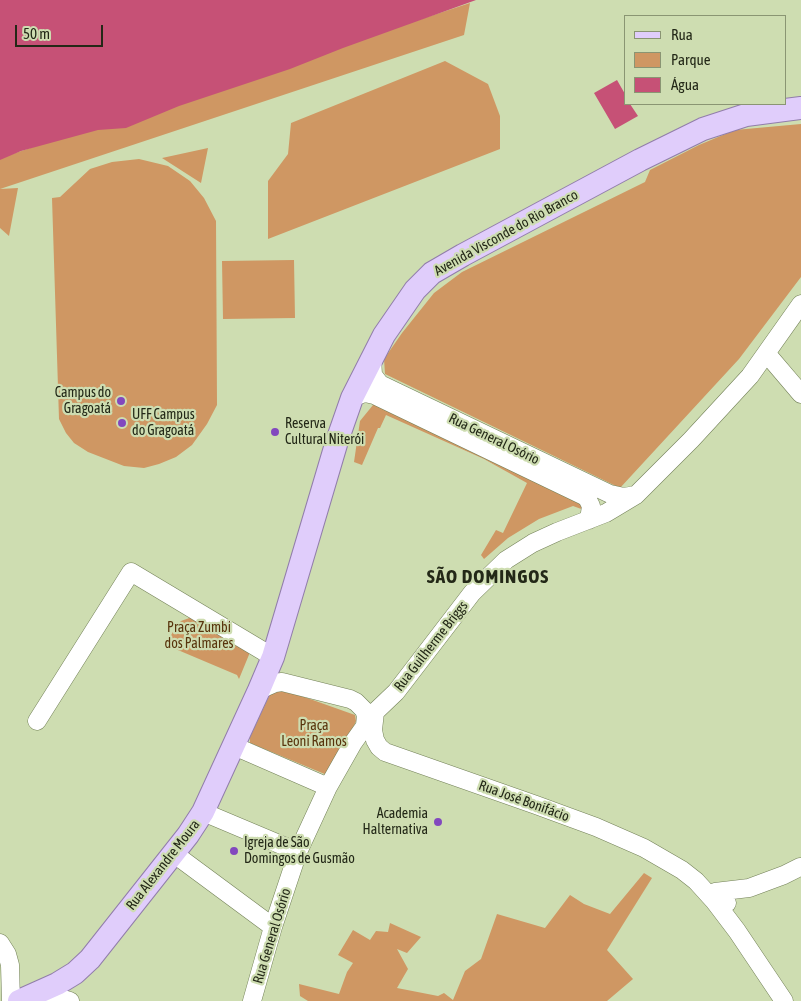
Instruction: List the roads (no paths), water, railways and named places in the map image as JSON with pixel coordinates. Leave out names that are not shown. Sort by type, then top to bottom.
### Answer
[{"type":"main road","name":"Avenida Visconde do Rio Branco","points":[[273,657],[337,440],[353,397],[387,330],[415,290],[432,273],[451,262],[640,160],[703,129],[746,115],[801,108]]},
{"type":"main road","points":[[234,746],[273,657]]},
{"type":"main road","name":"Rua Alexandre Moura","points":[[26,998],[57,984],[90,959],[203,812],[234,746]]},
{"type":"street","points":[[589,520],[606,513],[636,495],[750,376],[801,304]]},
{"type":"street","points":[[767,354],[801,394]]},
{"type":"street","name":"Rua General Osório","points":[[372,358],[375,379],[384,386],[610,494],[624,497],[636,495]]},
{"type":"street","name":"Rua General Osório","points":[[353,397],[371,394],[584,496],[591,506],[589,520]]},
{"type":"street","name":"Rua Guilherme Briggs","points":[[370,719],[396,692],[472,593],[506,560],[533,543],[589,520]]},
{"type":"street","points":[[37,721],[131,572],[273,657]]},
{"type":"street","points":[[259,690],[282,682],[350,699],[364,710],[366,716],[370,719]]},
{"type":"street","name":"Rua General Osório","points":[[252,1001],[298,852],[328,787],[370,719]]},
{"type":"street","name":"Rua José Bonifácio","points":[[370,719],[375,740],[385,752],[536,804],[596,827],[663,858],[696,881]]},
{"type":"street","points":[[234,746],[328,787]]},
{"type":"street","points":[[203,812],[298,852]]},
{"type":"street","points":[[173,853],[273,928]]},
{"type":"street","points":[[696,881],[725,885],[740,883],[800,861]]},
{"type":"street","points":[[793,1001],[726,902],[715,892],[749,888],[784,875],[800,861]]},
{"type":"street","points":[[696,881],[737,930],[784,1001]]},
{"type":"street","points":[[0,943],[7,954],[10,965],[10,1001]]},
{"type":"street","points":[[26,998],[47,995],[69,1000],[68,988],[75,972]]},
{"type":"water","points":[[0,0],[476,0],[290,69],[179,106],[126,128],[98,130],[21,151],[0,160]]},
{"type":"water","points":[[617,80],[624,92],[624,105],[631,105],[638,116],[615,129],[594,93]]},
{"type":"place","name":"Campus do Gragoatá","points":[[121,401]]},
{"type":"place","name":"UFF Campus do Gragoatá","points":[[122,423]]},
{"type":"place","name":"Reserva Cultural Niterói","points":[[275,432]]},
{"type":"place","name":"Academia Halternativa","points":[[438,822]]},
{"type":"place","name":"Igreja de São Domingos de Gusmão","points":[[234,851]]},
{"type":"district","name":"SÃO DOMINGOS","points":[[488,577]]},
{"type":"park label","name":"Praça Zumbi dos Palmares","points":[[199,636]]},
{"type":"park label","name":"Praça Leoni Ramos","points":[[314,734]]}]
